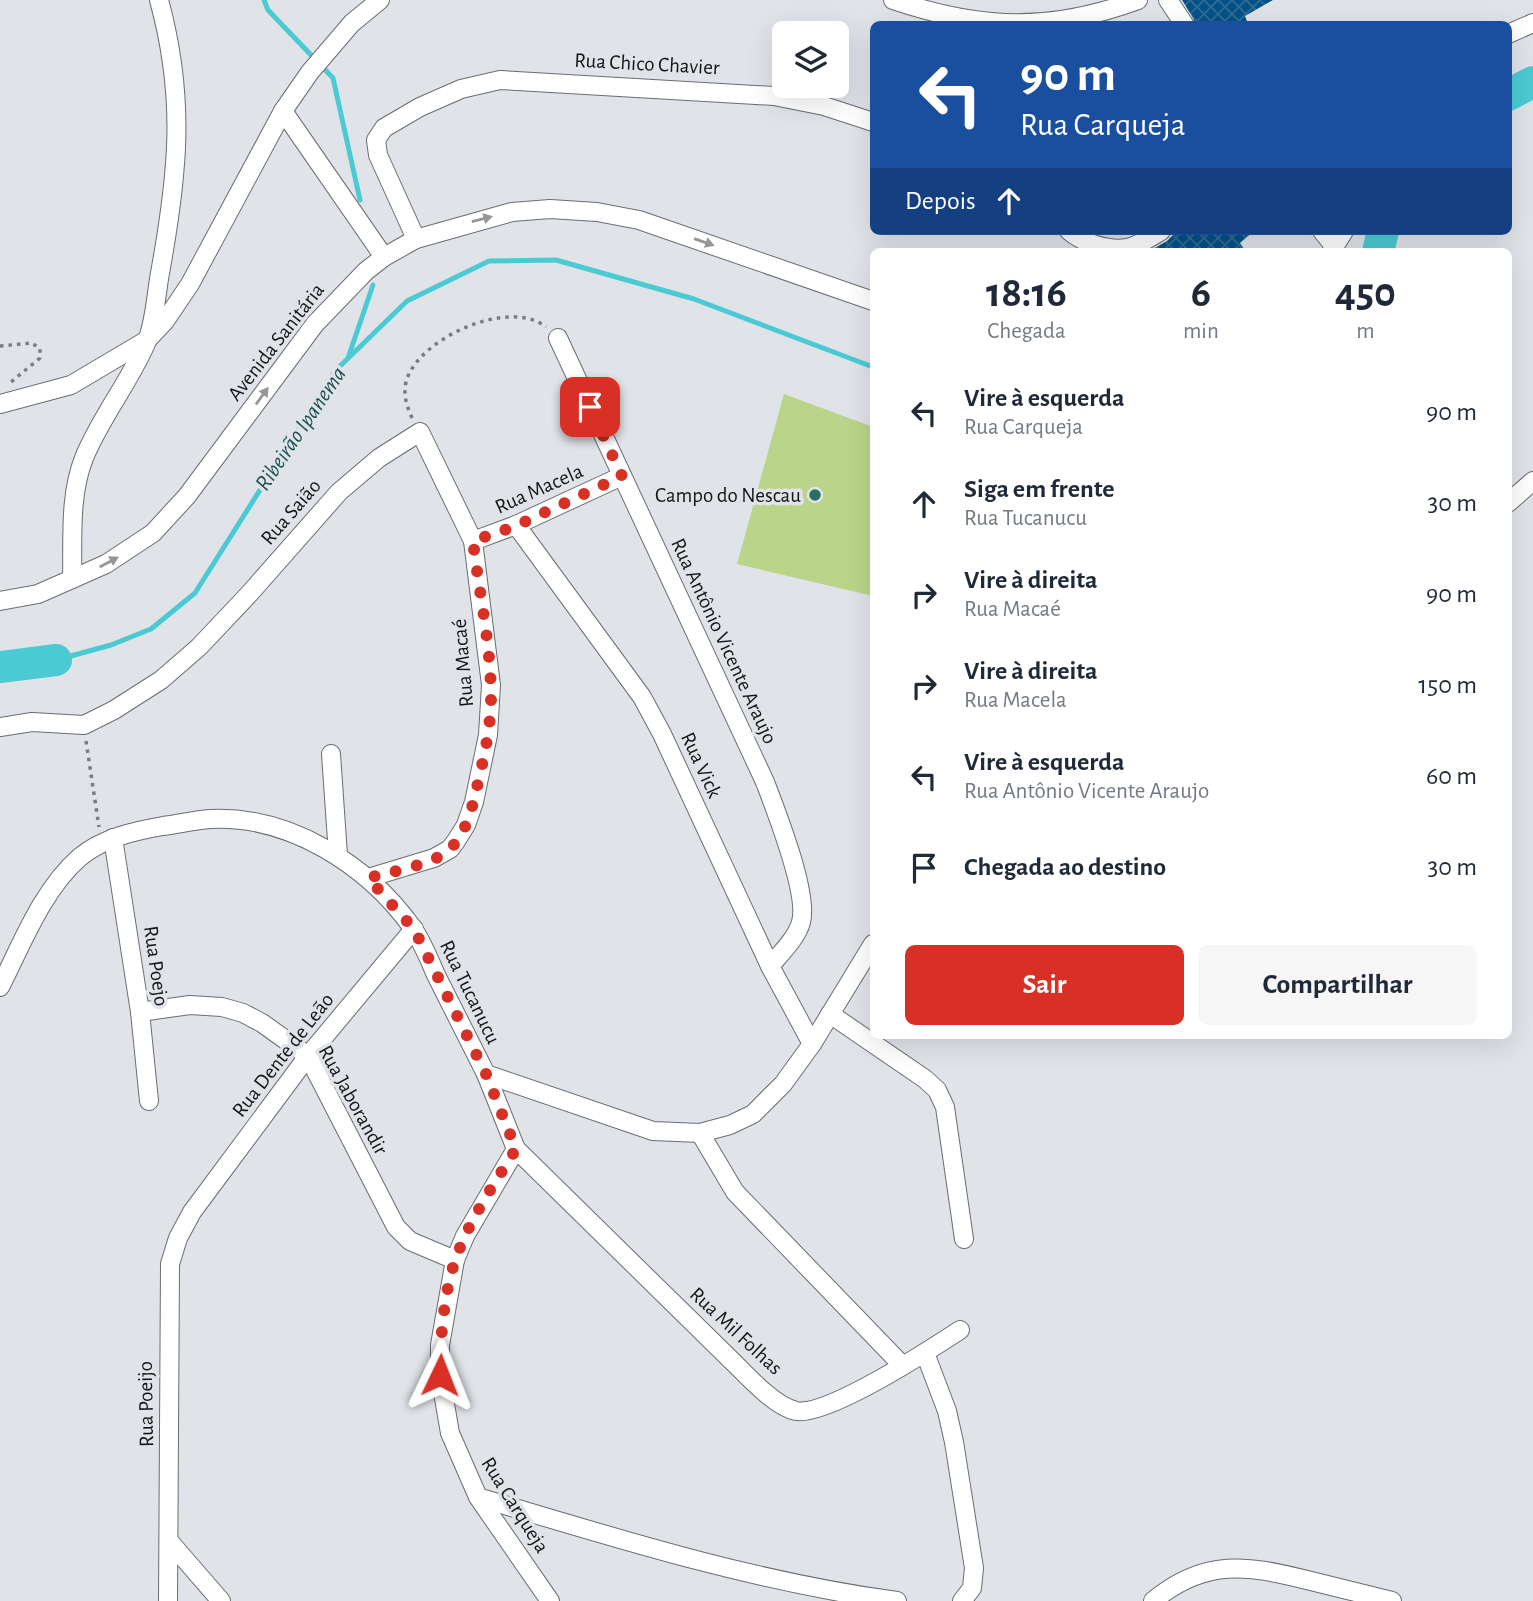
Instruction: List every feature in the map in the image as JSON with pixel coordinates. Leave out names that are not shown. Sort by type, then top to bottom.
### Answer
[{"type":"street","points":[[0,404],[71,384],[147,340],[171,206],[177,142],[176,85],[159,0]]},
{"type":"street","points":[[72,579],[73,505],[83,459],[147,340],[165,321],[190,284],[283,111],[327,50],[352,23],[380,0]]},
{"type":"street","points":[[893,0],[977,21]]},
{"type":"street","points":[[1062,21],[1103,13],[1139,0]]},
{"type":"street","points":[[1168,0],[1182,21]]},
{"type":"street","points":[[1512,32],[1533,23]]},
{"type":"street","name":"Rua Chico Chavier","points":[[416,239],[376,146],[379,133],[420,107],[480,83],[527,80],[774,96],[824,106],[870,121]]},
{"type":"street","points":[[283,111],[384,257]]},
{"type":"street","name":"Avenida Sanitária","points":[[0,601],[38,594],[106,564],[153,533],[187,496],[315,324],[353,283],[384,257],[416,239],[512,212],[550,209],[597,212],[639,220],[870,300]]},
{"type":"street","points":[[1076,235],[1087,242],[1106,247],[1127,248],[1153,235]]},
{"type":"street","name":"Rua Antônio Vicente Araujo","points":[[558,338],[765,782],[791,857],[802,906],[802,921],[769,966]]},
{"type":"street","name":"Rua Macaé","points":[[368,878],[443,854],[462,833],[474,802],[488,736],[491,699],[489,664],[473,541],[421,432]]},
{"type":"street","name":"Rua Saião","points":[[84,725],[114,710],[181,664],[250,593],[339,492],[379,458],[421,432]]},
{"type":"street","name":"Rua Macela","points":[[473,541],[516,526],[622,476]]},
{"type":"street","points":[[1512,499],[1533,481]]},
{"type":"street","name":"Rua Vick","points":[[516,526],[642,696],[769,966],[812,1044]]},
{"type":"street","points":[[0,727],[32,722],[84,725]]},
{"type":"street","points":[[331,754],[338,855]]},
{"type":"street","name":"Rua Tucanucu","points":[[0,987],[54,888],[80,857],[107,841],[196,821],[231,820],[278,829],[338,855],[368,878],[414,929],[486,1074],[653,1131],[700,1133],[730,1125],[753,1114],[783,1084],[812,1044],[870,949]]},
{"type":"street","name":"Rua Poejo","points":[[107,841],[140,1012],[149,1101]]},
{"type":"street","name":"Rua Dente de Leão","points":[[191,1212],[308,1056],[414,929]]},
{"type":"street","name":"Rua Jaborandir","points":[[140,1012],[190,1005],[222,1007],[243,1013],[262,1023],[308,1056],[396,1227],[410,1241],[455,1260]]},
{"type":"street","points":[[830,1014],[925,1079],[936,1090],[945,1107],[964,1239]]},
{"type":"street","points":[[486,1074],[516,1149]]},
{"type":"street","points":[[700,1133],[735,1192],[902,1365]]},
{"type":"street","name":"Rua Carqueja","points":[[516,1149],[465,1236],[455,1260],[440,1345],[440,1375],[450,1433],[478,1497],[550,1601]]},
{"type":"street","name":"Rua Mil Folhas","points":[[516,1149],[728,1357],[786,1407],[796,1411],[817,1409],[925,1353],[960,1329]]},
{"type":"street","name":"Rua Poeijo","points":[[168,1601],[170,1264],[178,1238],[191,1212]]},
{"type":"street","points":[[925,1353],[952,1432],[974,1568],[972,1588],[962,1601]]},
{"type":"street","points":[[478,1497],[705,1562],[897,1601]]},
{"type":"street","points":[[169,1541],[221,1601]]},
{"type":"street","points":[[1153,1601],[1185,1580],[1204,1573],[1244,1567],[1267,1570],[1392,1601]]},
{"type":"street","points":[[531,1574],[531,1601]]},
{"type":"path","points":[[421,432],[407,406],[406,380],[424,353],[439,341],[491,318],[513,315],[539,322],[558,338]]},
{"type":"path","points":[[0,346],[32,343],[40,349],[40,358],[10,383]]},
{"type":"path","points":[[84,725],[107,841]]},
{"type":"green space","name":"Campo do Nescau","points":[[784,394],[870,426],[870,595],[737,564]]},
{"type":"building","points":[[1182,0],[1273,0],[1245,16],[1247,21],[1194,21]]},
{"type":"building","points":[[1173,235],[1249,235],[1240,243],[1243,248],[1155,248]]},
{"type":"waterway","points":[[264,0],[268,10],[333,78],[360,200]]},
{"type":"waterway","name":"Ribeirão Ipanema","points":[[1512,93],[1533,82]]},
{"type":"waterway","name":"Ribeirão Ipanema","points":[[1379,248],[1382,235]]},
{"type":"waterway","name":"Ribeirão Ipanema","points":[[56,660],[111,645],[151,629],[195,593],[335,371],[407,301],[489,261],[556,260],[694,299],[870,366]]},
{"type":"waterway","points":[[348,358],[373,285]]},
{"type":"waterway","name":"Ribeirão Ipanema","points":[[0,667],[56,660]]},
{"type":"place","name":"Campo do Nescau","points":[[815,495]]},
{"type":"route","points":[[440,1375],[440,1345],[455,1260],[465,1236],[516,1149],[486,1074],[414,929],[368,878],[443,854],[450,849],[466,825],[474,802],[488,736],[491,699],[473,541],[516,526],[622,476],[590,407]]}]
